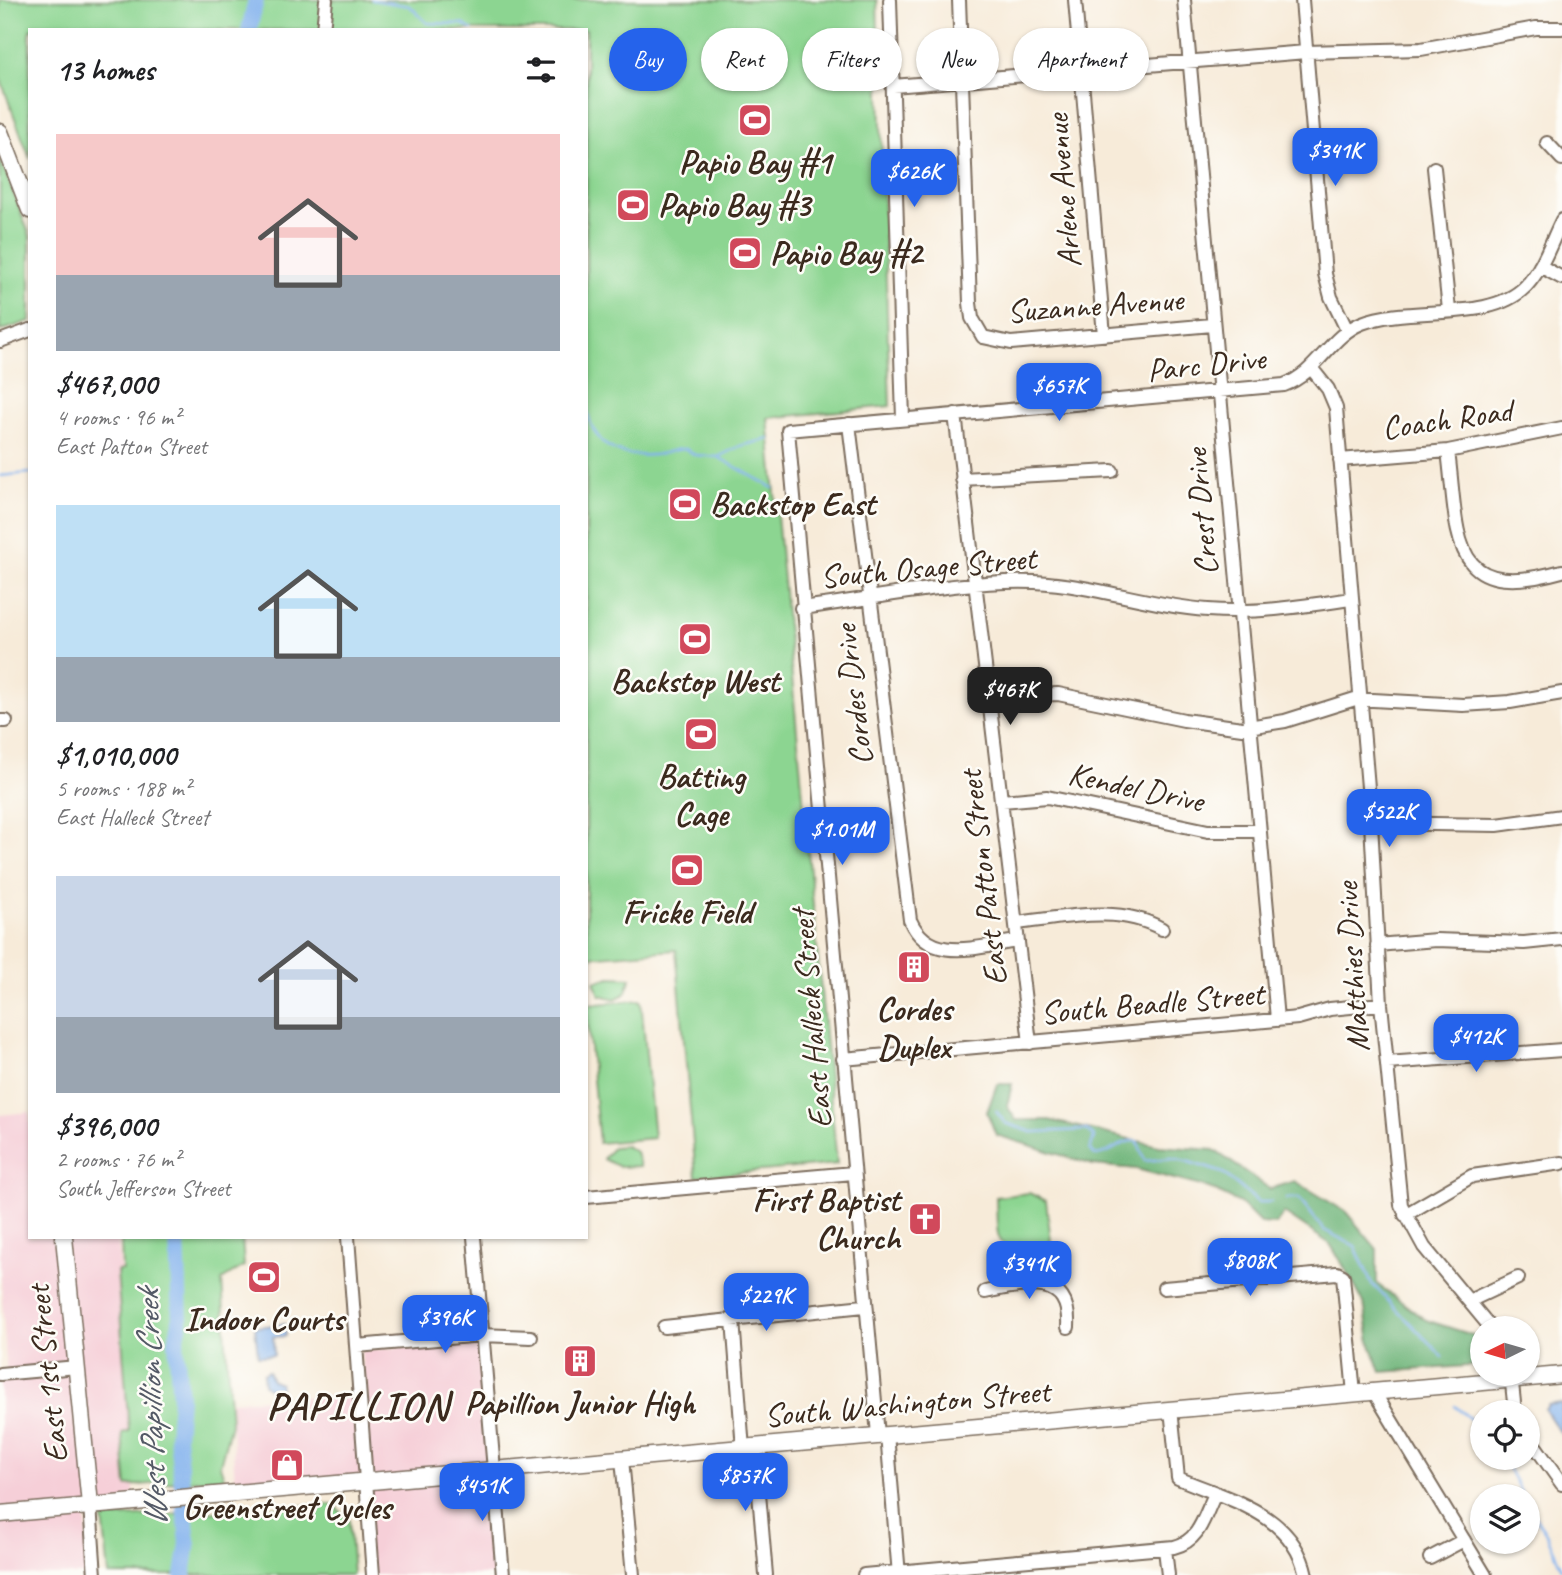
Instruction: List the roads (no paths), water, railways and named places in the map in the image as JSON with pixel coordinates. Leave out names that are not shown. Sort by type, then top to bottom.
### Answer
[{"type":"main road","points":[[0,132],[28,205]]},
{"type":"main road","name":"East 1st Street","points":[[64,1239],[90,1505]]},
{"type":"main road","name":"South Washington Street","points":[[1540,1376],[1562,1375]]},
{"type":"main road","name":"South Washington Street","points":[[0,1514],[1470,1381]]},
{"type":"street","points":[[323,28],[326,0]]},
{"type":"street","points":[[890,0],[891,28]]},
{"type":"street","points":[[959,0],[960,28]]},
{"type":"street","name":"Arlene Avenue","points":[[1075,0],[1077,28]]},
{"type":"street","name":"Crest Drive","points":[[1184,0],[1276,1019]]},
{"type":"street","points":[[1302,0],[1325,274],[1331,297],[1347,330]]},
{"type":"street","points":[[1149,65],[1306,52],[1420,49],[1536,28],[1562,28]]},
{"type":"street","points":[[893,91],[903,419]]},
{"type":"street","name":"Suzanne Avenue","points":[[961,91],[971,318],[980,341],[1011,343],[1212,325]]},
{"type":"street","name":"Arlene Avenue","points":[[1083,91],[1104,335]]},
{"type":"street","points":[[1547,143],[1562,159]]},
{"type":"street","points":[[1434,168],[1449,310]]},
{"type":"street","name":"Parc Drive","points":[[788,430],[1284,385],[1299,380],[1312,369],[1347,330],[1379,318],[1485,307],[1508,299],[1525,286],[1540,266],[1562,220]]},
{"type":"street","points":[[1540,266],[1562,278]]},
{"type":"street","points":[[0,341],[28,331]]},
{"type":"street","name":"Matthies Drive","points":[[1312,369],[1328,389],[1336,408],[1371,823],[1381,1004],[1398,1186],[1405,1215],[1424,1247],[1481,1316]]},
{"type":"street","name":"East Patton Street","points":[[954,414],[1030,1043]]},
{"type":"street","name":"Cordes Drive","points":[[849,424],[909,920],[923,942],[942,949],[1018,941]]},
{"type":"street","name":"Coach Road","points":[[1340,460],[1448,451],[1562,428]]},
{"type":"street","name":"East Halleck Street","points":[[788,430],[801,608],[864,1306],[898,1574]]},
{"type":"street","points":[[1448,451],[1459,537],[1464,554],[1472,564],[1482,573],[1501,581],[1562,570]]},
{"type":"street","points":[[962,479],[1112,471]]},
{"type":"street","name":"South Osage Street","points":[[801,608],[975,586],[1030,582],[1066,584],[1206,610],[1238,611],[1351,599]]},
{"type":"street","points":[[989,697],[1058,694],[1184,720],[1250,727],[1361,699],[1463,705],[1510,702],[1562,693]]},
{"type":"street","name":"Kendel Drive","points":[[1002,801],[1047,797],[1208,831],[1259,831]]},
{"type":"street","points":[[1371,823],[1497,825],[1562,816]]},
{"type":"street","points":[[1016,923],[1097,914],[1125,916],[1162,929]]},
{"type":"street","points":[[1377,945],[1436,940],[1524,943],[1562,939]]},
{"type":"street","name":"South Beadle Street","points":[[843,1059],[1276,1019],[1381,1004]]},
{"type":"street","points":[[1387,1063],[1562,1050]]},
{"type":"street","points":[[1405,1215],[1472,1176],[1562,1163]]},
{"type":"street","points":[[588,1197],[853,1173]]},
{"type":"street","points":[[348,1239],[373,1575]]},
{"type":"street","points":[[474,1239],[503,1575]]},
{"type":"street","points":[[1164,1289],[1341,1275],[1346,1285],[1354,1394]]},
{"type":"street","points":[[1469,1301],[1518,1278]]},
{"type":"street","points":[[985,1292],[1025,1285],[1045,1285],[1061,1295],[1066,1304],[1068,1327]]},
{"type":"street","points":[[664,1327],[864,1306]]},
{"type":"street","points":[[733,1320],[766,1575]]},
{"type":"street","points":[[357,1346],[482,1335],[531,1337]]},
{"type":"street","points":[[0,1374],[77,1367]]},
{"type":"street","points":[[1374,1392],[1485,1575]]},
{"type":"street","points":[[1171,1409],[1178,1478],[1242,1504],[1274,1521],[1296,1548],[1306,1575]]},
{"type":"street","points":[[1540,1453],[1562,1484]]},
{"type":"street","points":[[622,1459],[633,1575]]},
{"type":"street","points":[[864,1575],[1166,1549],[1185,1545],[1195,1537],[1215,1494]]},
{"type":"street","points":[[90,1505],[95,1575]]},
{"type":"street","points":[[1430,1558],[1464,1540]]},
{"type":"street","points":[[1166,1549],[1168,1575]]},
{"type":"water","points":[[285,1324],[286,1336],[273,1337],[274,1355],[258,1356],[255,1327]]},
{"type":"water","points":[[268,1371],[272,1380],[280,1383],[281,1388],[270,1389],[264,1385],[263,1374]]},
{"type":"water","points":[[1562,1403],[1562,1435],[1545,1410],[1548,1405]]},
{"type":"waterway","name":"West Papillion Creek","points":[[249,28],[256,0]]},
{"type":"waterway","points":[[372,0],[410,6],[427,23],[463,24],[469,28]]},
{"type":"waterway","points":[[588,415],[600,439],[617,451],[653,455],[686,449],[695,455],[718,457],[773,488]]},
{"type":"waterway","points":[[718,457],[740,446],[769,439]]},
{"type":"waterway","points":[[0,476],[28,473]]},
{"type":"waterway","points":[[996,1111],[1005,1123],[1032,1132],[1087,1130],[1094,1137],[1090,1150],[1095,1155],[1106,1153],[1126,1142],[1137,1141],[1145,1161],[1171,1158],[1223,1173],[1258,1202],[1271,1202]]},
{"type":"waterway","points":[[1287,1198],[1299,1198],[1324,1230],[1355,1246],[1372,1284],[1443,1357]]},
{"type":"waterway","name":"West Papillion Creek","points":[[177,1239],[180,1322],[176,1342],[180,1398],[177,1437],[188,1543],[183,1575]]},
{"type":"waterway","points":[[1455,1406],[1470,1419]]},
{"type":"waterway","points":[[1509,1470],[1517,1484]]},
{"type":"waterway","points":[[1540,1524],[1562,1569]]},
{"type":"place","name":"Papio Bay #1","points":[[755,120]]},
{"type":"place","name":"Papio Bay #3","points":[[633,205]]},
{"type":"place","name":"Papio Bay #2","points":[[745,253]]},
{"type":"place","name":"Backstop East","points":[[685,504]]},
{"type":"place","name":"Backstop West","points":[[695,639]]},
{"type":"place","name":"Batting Cage","points":[[701,734]]},
{"type":"place","name":"Fricke Field","points":[[687,870]]},
{"type":"place","name":"Cordes Duplex","points":[[914,967]]},
{"type":"place","name":"First Baptist Church","points":[[925,1219]]},
{"type":"place","name":"Indoor Courts","points":[[264,1277]]},
{"type":"place","name":"Papillion Junior High","points":[[580,1361]]},
{"type":"place","name":"Greenstreet Cycles","points":[[287,1465]]},
{"type":"district","name":"PAPILLION","points":[[358,1406]]}]
